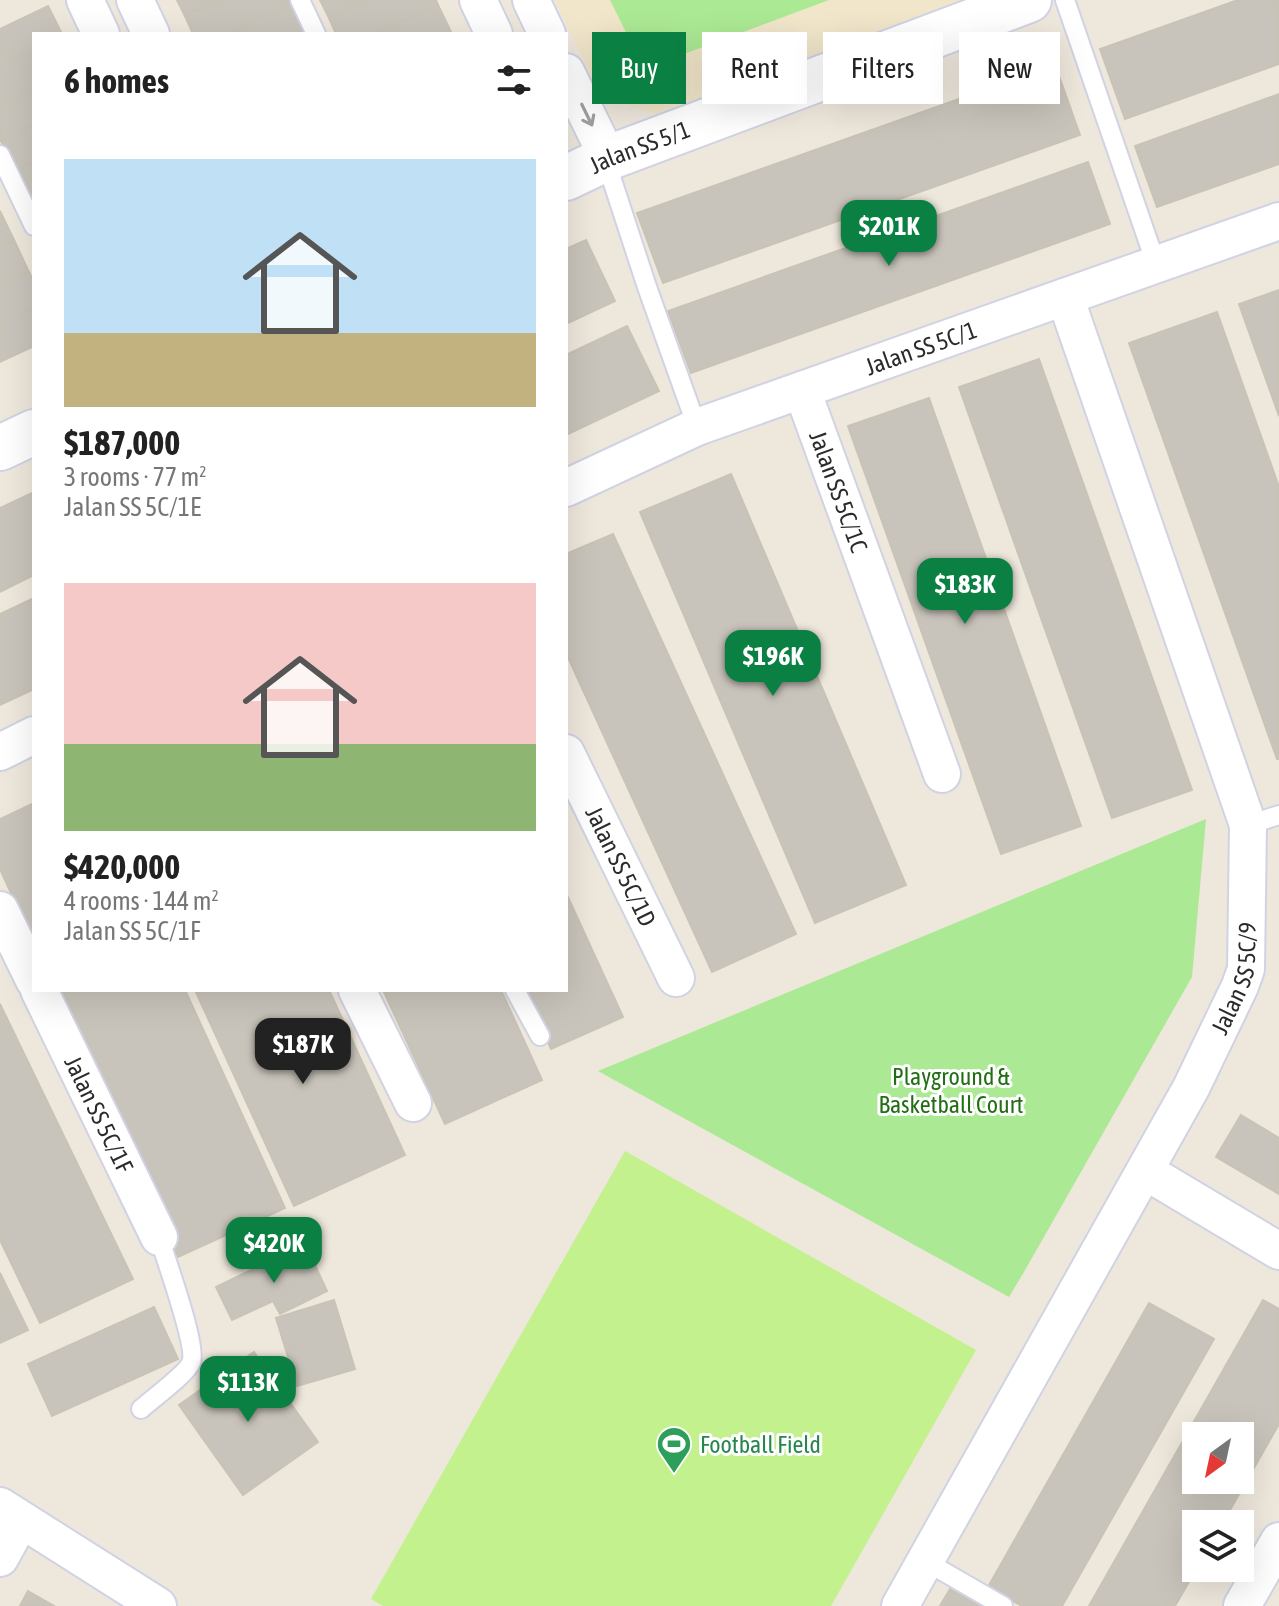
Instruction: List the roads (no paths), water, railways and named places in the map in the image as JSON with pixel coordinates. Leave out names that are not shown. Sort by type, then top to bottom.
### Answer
[{"type":"street","points":[[85,0],[100,32]]},
{"type":"street","points":[[135,0],[150,32]]},
{"type":"street","points":[[478,0],[493,32]]},
{"type":"street","points":[[531,0],[546,32]]},
{"type":"street","name":"Jalan SS 5/1","points":[[568,177],[608,158],[1029,0]]},
{"type":"street","points":[[568,76],[608,158]]},
{"type":"street","name":"Jalan SS 5C/1","points":[[568,487],[697,427],[1279,221]]},
{"type":"street","name":"Jalan SS 5C/9","points":[[900,1606],[1191,1088],[1246,969],[1264,820],[1065,297]]},
{"type":"street","name":"Jalan SS 5C/1C","points":[[802,390],[942,774]]},
{"type":"street","points":[[0,448],[32,433]]},
{"type":"street","points":[[0,752],[32,736]]},
{"type":"street","name":"Jalan SS 5C/1D","points":[[568,757],[676,978]]},
{"type":"street","points":[[0,910],[32,976]]},
{"type":"street","name":"Jalan SS 5C/1F","points":[[40,992],[159,1237]]},
{"type":"street","points":[[358,992],[413,1103]]},
{"type":"street","points":[[1145,1171],[1279,1251]]},
{"type":"street","points":[[0,1558],[11,1513],[158,1606]]},
{"type":"street","points":[[1242,1606],[1279,1541]]},
{"type":"lane","points":[[300,0],[315,32]]},
{"type":"lane","points":[[1065,0],[1156,264]]},
{"type":"lane","points":[[0,155],[32,222]]},
{"type":"lane","points":[[608,158],[612,180],[647,287],[697,427]]},
{"type":"lane","points":[[516,992],[540,1036]]},
{"type":"lane","points":[[141,1409],[188,1367],[192,1356],[186,1324],[159,1237]]},
{"type":"lane","points":[[925,1561],[1003,1606]]},
{"type":"place","name":"Football Field","points":[[674,1475]]},
{"type":"park label","name":"Playground & Basketball Court","points":[[951,1090]]}]
